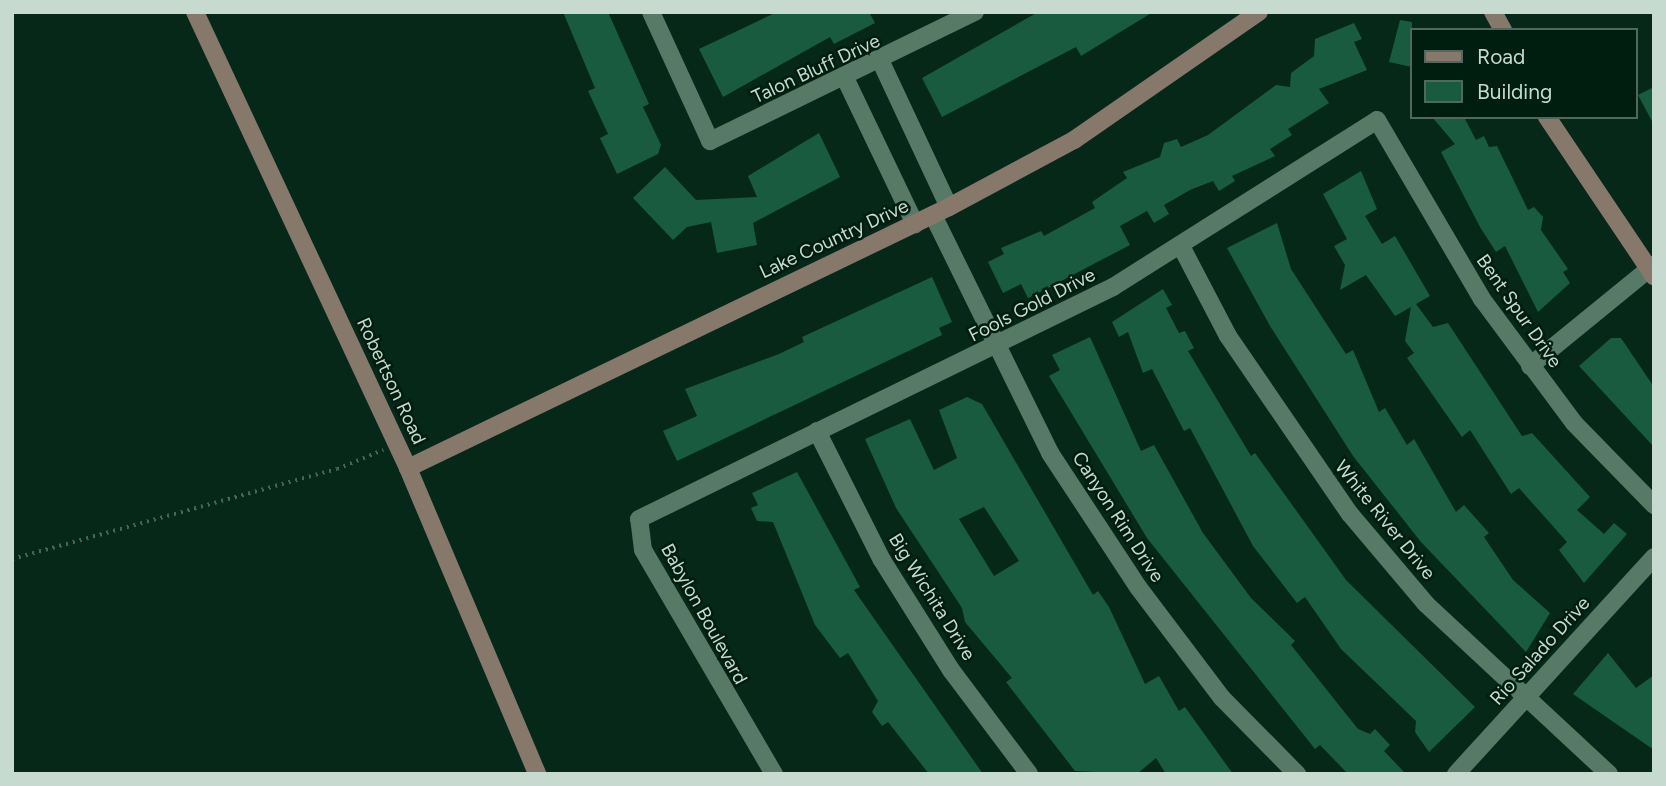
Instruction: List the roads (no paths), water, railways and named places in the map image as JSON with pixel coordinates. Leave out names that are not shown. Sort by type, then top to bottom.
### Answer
[{"type":"street","name":"Robertson Road","points":[[195,12],[408,468],[537,774]]},
{"type":"street","name":"Talon Bluff Drive","points":[[651,12],[710,141],[846,80],[975,12]]},
{"type":"street","name":"Lake Country Drive","points":[[408,468],[915,224],[1074,140],[1258,12]]},
{"type":"street","points":[[1493,12],[1502,28]]},
{"type":"street","points":[[881,62],[949,207]]},
{"type":"street","points":[[846,80],[915,224]]},
{"type":"street","points":[[1530,366],[1652,270],[1548,119]]},
{"type":"street","name":"Fools Gold Drive","points":[[686,491],[995,348],[1182,248],[1377,120]]},
{"type":"street","name":"Bent Spur Drive","points":[[1377,120],[1482,299],[1530,366],[1654,505]]},
{"type":"street","name":"Canyon Rim Drive","points":[[933,215],[995,348],[1050,453],[1138,587],[1222,698],[1297,774]]},
{"type":"street","name":"White River Drive","points":[[1182,248],[1228,336],[1350,514],[1426,604],[1524,700],[1609,774]]},
{"type":"street","name":"Big Wichita Drive","points":[[817,431],[882,559],[951,670],[1029,774]]},
{"type":"street","name":"Babylon Boulevard","points":[[686,491],[653,507],[637,530],[774,774]]},
{"type":"street","name":"Rio Salado Drive","points":[[1456,774],[1654,557]]}]
